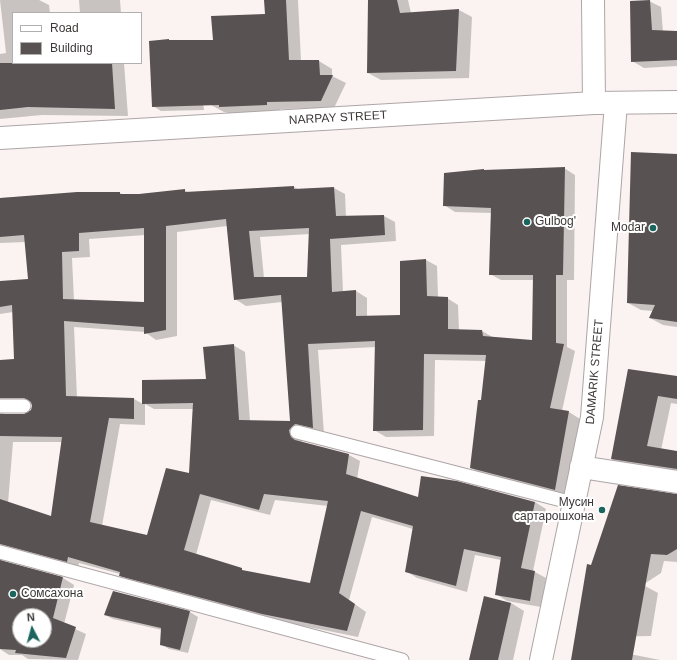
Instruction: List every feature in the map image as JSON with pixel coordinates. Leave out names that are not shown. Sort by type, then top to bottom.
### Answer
[{"type":"street","points":[[593,0],[594,103]]},
{"type":"street","name":"NARPAY STREET","points":[[0,138],[594,103],[616,104],[677,102]]},
{"type":"street","name":"DAMARIK STREET","points":[[540,660],[592,417],[616,104]]},
{"type":"street","points":[[581,467],[677,482]]},
{"type":"lane","points":[[0,406],[24,406]]},
{"type":"lane","points":[[297,432],[573,503]]},
{"type":"lane","points":[[0,552],[402,660]]},
{"type":"building","points":[[264,0],[286,0],[289,60],[319,60],[320,75],[333,75],[321,101],[267,102],[267,105],[219,107],[219,105],[152,107],[149,41],[169,39],[213,40],[211,16],[265,14]]},
{"type":"building","points":[[368,0],[397,0],[400,13],[459,9],[456,71],[367,73]]},
{"type":"building","points":[[650,0],[652,30],[677,31],[677,60],[631,62],[630,1]]},
{"type":"building","points":[[0,63],[112,64],[115,109],[28,107],[0,110]]},
{"type":"building","name":"Modar","points":[[631,152],[677,154],[677,322],[649,318],[655,305],[627,303]]},
{"type":"building","points":[[565,167],[563,275],[556,275],[556,343],[564,344],[550,408],[569,411],[555,490],[470,468],[478,400],[481,400],[486,355],[424,354],[423,430],[373,431],[375,341],[308,344],[313,428],[295,424],[289,430],[291,437],[295,440],[349,454],[346,474],[418,497],[421,476],[457,481],[535,502],[521,568],[535,571],[530,601],[495,595],[501,557],[464,549],[456,586],[405,572],[413,526],[361,511],[339,593],[355,604],[347,631],[262,614],[119,576],[120,572],[68,557],[67,562],[0,544],[0,499],[51,516],[62,437],[0,436],[0,414],[24,414],[31,410],[32,406],[31,402],[24,398],[0,398],[0,360],[14,359],[12,305],[0,307],[0,281],[28,279],[24,235],[0,237],[0,198],[77,192],[120,192],[120,194],[139,194],[185,189],[185,192],[294,186],[294,189],[334,187],[336,216],[384,215],[385,235],[330,239],[332,292],[356,290],[356,316],[400,315],[400,261],[426,259],[427,296],[448,297],[448,329],[482,330],[483,336],[532,340],[533,275],[489,275],[491,208],[443,206],[444,173]],"holes":[[[226,219],[234,300],[281,295],[290,421],[239,420],[234,344],[203,347],[206,379],[142,380],[142,404],[193,403],[189,473],[166,468],[147,535],[90,522],[109,418],[134,419],[134,398],[66,396],[64,321],[144,327],[144,334],[166,330],[166,226]],[[144,228],[144,302],[63,299],[62,252],[79,251],[79,233]],[[309,228],[307,277],[254,277],[249,231]],[[200,494],[259,510],[264,494],[328,501],[310,583],[242,570],[242,568],[184,550]]]},
{"type":"building","points":[[628,369],[677,376],[677,399],[658,396],[647,446],[677,451],[677,469],[611,459]]},
{"type":"building","points":[[618,485],[677,494],[677,549],[667,555],[651,554],[632,660],[571,660],[587,564],[591,565]]},
{"type":"building","points":[[0,560],[63,577],[53,618],[76,627],[66,658],[15,653],[16,650],[0,649]]},
{"type":"building","points":[[113,591],[190,611],[180,650],[160,645],[161,628],[104,615]]},
{"type":"building","points":[[484,596],[511,603],[498,660],[469,660]]},
{"type":"place","name":"Gulbog'","points":[[527,222]]},
{"type":"place","name":"Modar","points":[[653,228]]},
{"type":"place","name":"Мусин сартарошхона","points":[[602,510]]},
{"type":"place","name":"Сомсахона","points":[[13,594]]}]
